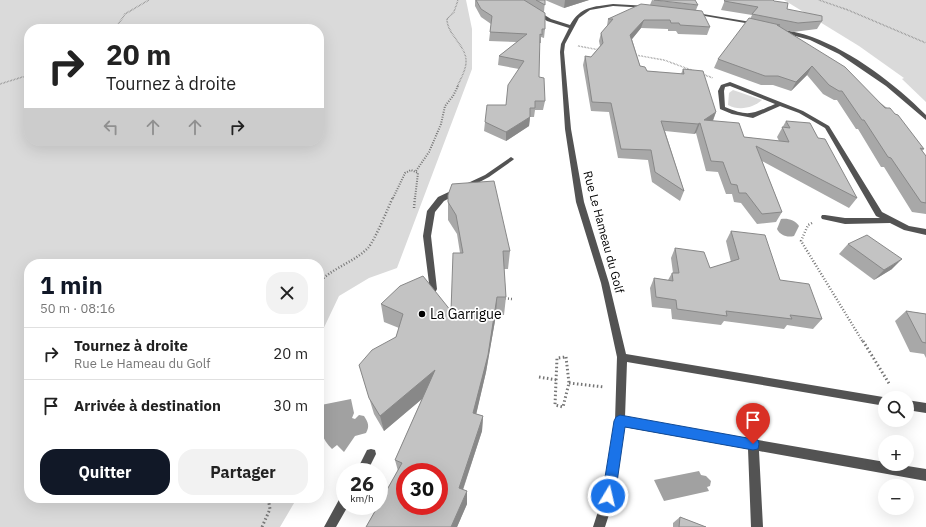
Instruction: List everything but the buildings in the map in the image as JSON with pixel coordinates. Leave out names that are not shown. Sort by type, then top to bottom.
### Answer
[{"type":"street","name":"Rue Le Hameau du Golf","points":[[599,527],[608,496],[620,421],[622,357],[604,283],[580,202],[568,129],[562,52],[563,44],[577,17],[589,9],[612,2],[653,7]]},
{"type":"street","points":[[532,10],[549,20],[571,27]]},
{"type":"street","points":[[690,12],[767,27]]},
{"type":"street","points":[[774,29],[811,39],[829,47],[892,87],[926,118]]},
{"type":"street","points":[[779,104],[753,116],[734,113],[722,108],[721,91],[723,86],[730,84],[801,112],[827,127],[879,214],[907,228],[926,232]]},
{"type":"street","points":[[433,289],[427,236],[431,211],[441,199],[487,176],[511,159]]},
{"type":"street","points":[[825,217],[845,221],[890,220]]},
{"type":"street","points":[[622,357],[878,401]]},
{"type":"street","points":[[914,406],[926,408]]},
{"type":"street","points":[[620,421],[926,475]]},
{"type":"street","points":[[753,444],[757,527]]},
{"type":"street","points":[[366,463],[372,454]]},
{"type":"street","points":[[330,527],[337,515]]},
{"type":"path","points":[[118,24],[128,10],[149,0]]},
{"type":"path","points":[[324,277],[349,263],[369,247],[405,173],[411,170],[416,170],[429,152],[441,124],[444,106],[453,96],[466,62],[462,49],[447,28],[447,19],[454,12],[458,0]]},
{"type":"path","points":[[819,0],[848,10],[926,43]]},
{"type":"path","points":[[563,44],[604,50]]},
{"type":"path","points":[[634,55],[664,60],[730,84]]},
{"type":"path","points":[[0,84],[24,77]]},
{"type":"path","points":[[416,170],[418,173],[414,208],[431,211]]},
{"type":"path","points":[[825,217],[808,225],[801,241],[892,391]]},
{"type":"path","points":[[496,297],[512,299]]},
{"type":"path","points":[[566,357],[569,383],[563,407],[555,405],[557,380],[557,358],[566,357]]},
{"type":"path","points":[[539,378],[557,380]]},
{"type":"path","points":[[569,383],[621,389]]},
{"type":"path","points":[[262,527],[270,509],[269,503]]},
{"type":"shaded area","points":[[0,0],[466,0],[472,29],[472,69],[397,268],[369,278],[339,296],[324,328],[324,259],[24,259],[24,503],[294,503],[280,527],[0,527]]},
{"type":"shaded area","points":[[784,0],[926,0],[926,102],[902,79],[904,78],[859,46]]},
{"type":"shaded area","points":[[733,90],[762,100],[746,108],[732,107],[728,105],[729,93]]},
{"type":"shaded area","points":[[781,219],[791,220],[799,226],[794,236],[786,236],[778,231],[777,229]]},
{"type":"shaded area","points":[[351,399],[354,413],[352,418],[355,419],[359,415],[364,416],[367,420],[368,428],[366,433],[355,436],[344,452],[337,445],[332,449],[324,438],[324,404]]},
{"type":"shaded area","points":[[699,471],[701,475],[706,476],[711,481],[710,486],[707,487],[709,491],[664,501],[654,480]]},
{"type":"place","name":"La Garrigue","points":[[422,314]]},
{"type":"route","points":[[608,496],[620,421],[753,444]]}]
